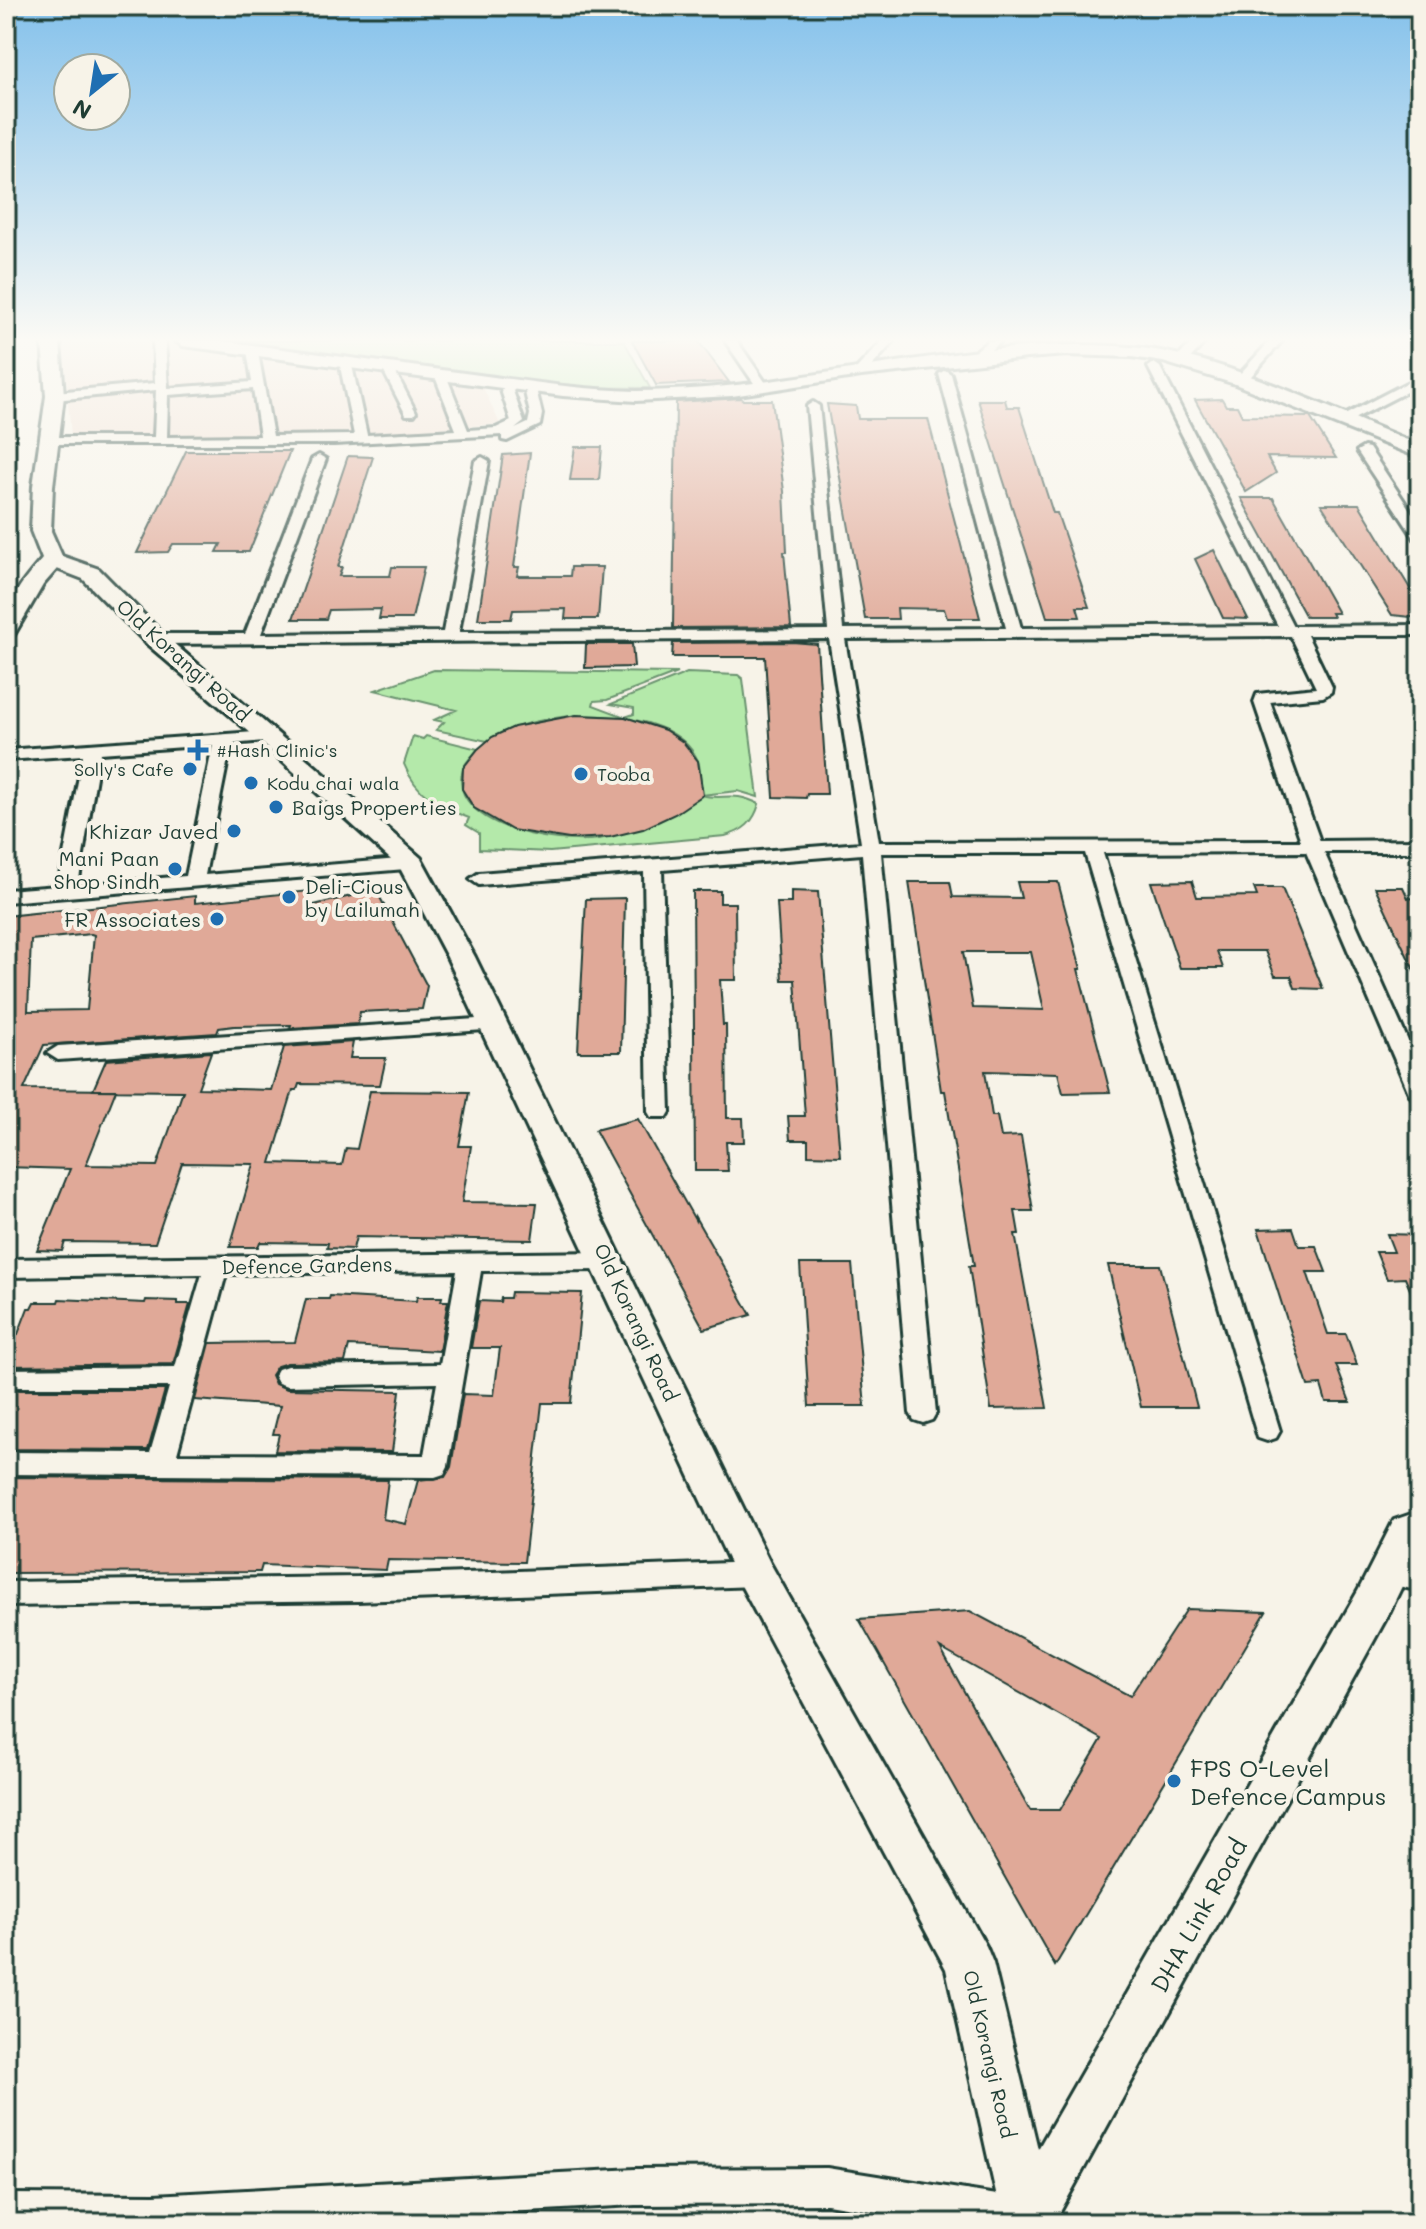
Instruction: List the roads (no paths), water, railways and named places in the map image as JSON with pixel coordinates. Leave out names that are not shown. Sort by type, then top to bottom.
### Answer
[{"type":"street","points":[[6,630],[43,571],[43,486],[50,445]]},
{"type":"street","points":[[817,445],[836,634],[871,848],[923,1413]]},
{"type":"street","points":[[964,445],[1015,633]]},
{"type":"street","points":[[1195,445],[1324,687],[1323,692],[1271,695],[1263,697],[1262,702],[1312,845],[1420,1093]]},
{"type":"street","points":[[1364,451],[1420,536]]},
{"type":"street","points":[[252,637],[319,459]]},
{"type":"street","points":[[450,637],[482,461]]},
{"type":"street","name":"Old Korangi Road","points":[[43,571],[91,574],[155,639],[269,736],[411,864],[461,957],[755,1574],[969,1963],[1027,2221]]},
{"type":"street","points":[[155,639],[1420,630]]},
{"type":"street","points":[[6,755],[269,736]]},
{"type":"street","points":[[194,881],[223,739]]},
{"type":"street","points":[[67,891],[93,747]]},
{"type":"street","points":[[1092,846],[1267,1431]]},
{"type":"street","points":[[479,879],[871,848],[1420,846]]},
{"type":"street","points":[[6,896],[411,864]]},
{"type":"street","points":[[653,865],[659,1112]]},
{"type":"street","points":[[58,1053],[492,1024]]},
{"type":"street","name":"Defence Gardens","points":[[6,1268],[608,1261]]},
{"type":"street","points":[[6,1463],[435,1466],[470,1263]]},
{"type":"street","points":[[161,1463],[216,1266]]},
{"type":"street","points":[[287,1376],[450,1373]]},
{"type":"street","points":[[10,1377],[184,1377]]},
{"type":"street","name":"DHA Link Road","points":[[1027,2221],[1404,1576],[1408,1532],[1420,1527]]},
{"type":"street","points":[[6,1594],[358,1589],[755,1574]]},
{"type":"street","points":[[6,2212],[154,2213],[635,2187],[827,2186],[1027,2221]]},
{"type":"place","name":"#Hash Clinic's","points":[[198,750]]},
{"type":"place","name":"Solly's Cafe","points":[[190,769]]},
{"type":"place","name":"Tooba","points":[[581,774]]},
{"type":"place","name":"Kodu chai wala","points":[[251,783]]},
{"type":"place","name":"Baigs Properties","points":[[276,807]]},
{"type":"place","name":"Khizar Javed","points":[[234,831]]},
{"type":"place","name":"Mani Paan Shop Sindh","points":[[175,869]]},
{"type":"place","name":"Deli-Cious by Lailumah","points":[[289,897]]},
{"type":"place","name":"FR Associates","points":[[217,919]]},
{"type":"place","name":"FPS O-Level Defence Campus","points":[[1174,1781]]}]
